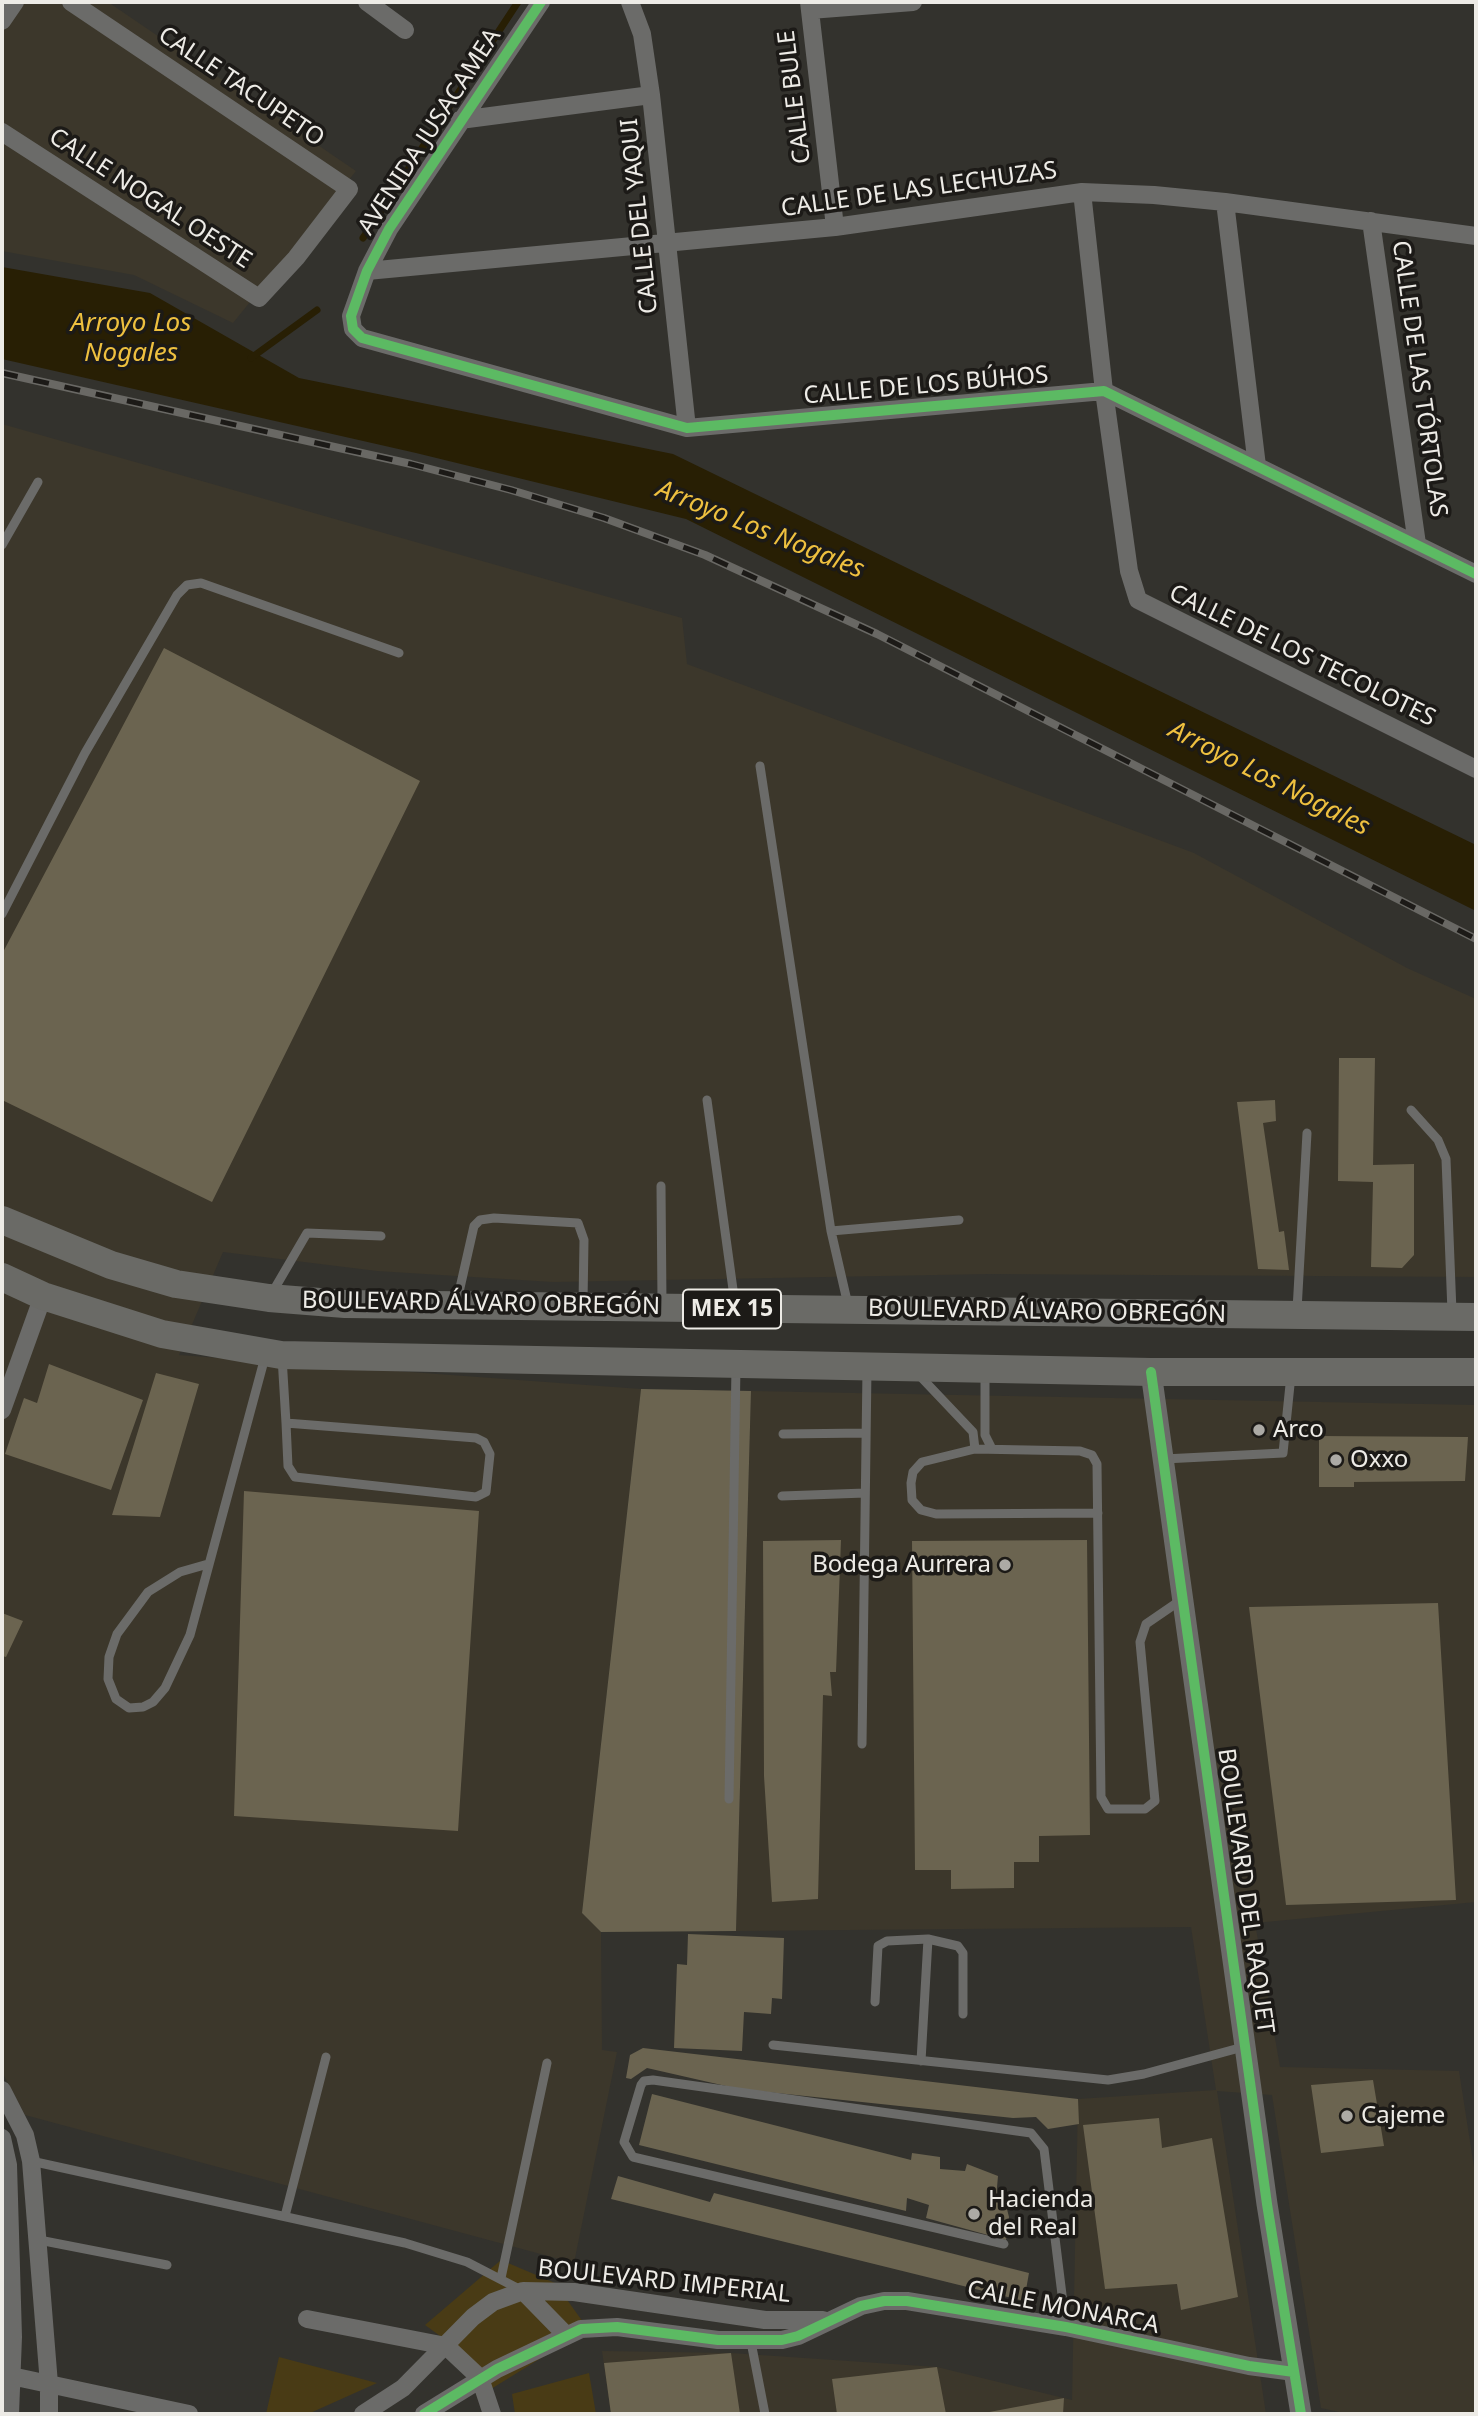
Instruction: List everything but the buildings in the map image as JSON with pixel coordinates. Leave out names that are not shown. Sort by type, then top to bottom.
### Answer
[{"type":"highway","name":"BOULEVARD ÁLVARO OBREGÓN","points":[[2,1220],[111,1265],[176,1284],[269,1298],[345,1304],[1464,1317]]},
{"type":"highway","name":"MEX 15","points":[[2,1278],[43,1296],[162,1334],[274,1354],[1151,1372],[1476,1373]]},
{"type":"street","points":[[2,21],[15,2]]},
{"type":"street","name":"CALLE TACUPETO","points":[[71,2],[349,189]]},
{"type":"street","points":[[367,2],[405,30]]},
{"type":"street","name":"AVENIDA JUSACAMEA","points":[[353,329],[351,316],[368,271],[389,229],[541,2]]},
{"type":"street","name":"CALLE DEL YAQUI","points":[[629,2],[642,34],[651,95],[687,428]]},
{"type":"street","points":[[810,6],[913,2]]},
{"type":"street","name":"CALLE BULE","points":[[810,6],[835,228]]},
{"type":"street","points":[[460,120],[651,95]]},
{"type":"street","name":"CALLE NOGAL OESTE","points":[[2,132],[259,298],[296,258],[349,189]]},
{"type":"street","name":"CALLE DE LAS LECHUZAS","points":[[368,271],[835,228],[1082,192],[1225,202],[1476,236]]},
{"type":"street","name":"CALLE DE LOS TECOLOTES","points":[[1082,192],[1104,391],[1129,571],[1138,600],[1476,769]]},
{"type":"street","points":[[1225,202],[1257,466]]},
{"type":"street","name":"CALLE DE LAS TÓRTOLAS","points":[[1371,221],[1417,544]]},
{"type":"street","name":"CALLE DE LOS BÚHOS","points":[[353,329],[362,338],[687,428],[1104,391]]},
{"type":"street","points":[[1104,391],[1476,574]]},
{"type":"street","points":[[2,1410],[43,1296]]},
{"type":"street","name":"BOULEVARD DEL RAQUET","points":[[1151,1372],[1245,2046],[1301,2414]]},
{"type":"street","points":[[2,2090],[25,2135],[31,2161],[50,2384],[49,2414]]},
{"type":"street","points":[[2,2137],[8,2165],[7,2375],[12,2412]]},
{"type":"street","points":[[523,2291],[566,2335]]},
{"type":"street","name":"BOULEVARD IMPERIAL","points":[[363,2414],[403,2388],[473,2317],[493,2302],[523,2291],[574,2292],[765,2320],[827,2320]]},
{"type":"street","name":"CALLE MONARCA","points":[[827,2320],[861,2306],[907,2301],[1066,2327],[1294,2372]]},
{"type":"street","points":[[307,2319],[446,2346],[480,2378],[492,2414]]},
{"type":"street","name":"BOULEVARD IMPERIAL","points":[[424,2414],[480,2378],[581,2329],[617,2327],[751,2342],[798,2336],[827,2320]]},
{"type":"street","points":[[7,2375],[169,2412],[189,2414]]},
{"type":"lane","points":[[2,545],[38,482]]},
{"type":"lane","points":[[2,914],[85,753],[177,596],[187,585],[201,583],[399,653]]},
{"type":"lane","points":[[760,766],[831,1231],[849,1310]]},
{"type":"lane","points":[[707,1100],[736,1309]]},
{"type":"lane","points":[[1411,1110],[1438,1140],[1446,1160],[1464,1317]]},
{"type":"lane","points":[[1297,1315],[1307,1133]]},
{"type":"lane","points":[[661,1186],[662,1308]]},
{"type":"lane","points":[[456,1306],[474,1226],[480,1220],[494,1218],[578,1223],[584,1240],[583,1307]]},
{"type":"lane","points":[[831,1231],[959,1220]]},
{"type":"lane","points":[[269,1298],[307,1233],[381,1236]]},
{"type":"lane","points":[[274,1354],[286,1423],[288,1466],[295,1477],[476,1497],[486,1492],[490,1454],[484,1442],[476,1438],[286,1423]]},
{"type":"lane","points":[[208,1564],[180,1572],[148,1592],[117,1634],[109,1657],[108,1679],[116,1699],[129,1708],[143,1707],[153,1702],[165,1688],[190,1635],[208,1564],[274,1354]]},
{"type":"lane","points":[[729,1799],[736,1365]]},
{"type":"lane","points":[[862,1744],[867,1367]]},
{"type":"lane","points":[[912,1367],[973,1432],[975,1449]]},
{"type":"lane","points":[[986,1369],[985,1435],[992,1449]]},
{"type":"lane","points":[[1164,1459],[1283,1453],[1291,1372]]},
{"type":"lane","points":[[783,1434],[866,1433]]},
{"type":"lane","points":[[1097,1513],[936,1514],[921,1510],[912,1500],[913,1472],[922,1462],[975,1449],[1080,1451],[1092,1455],[1097,1464],[1101,1797],[1108,1809],[1145,1809],[1155,1801],[1140,1642],[1146,1624],[1183,1599]]},
{"type":"lane","points":[[782,1496],[865,1493]]},
{"type":"lane","points":[[921,2061],[928,1939]]},
{"type":"lane","points":[[875,2003],[878,1946],[887,1941],[928,1939],[958,1946],[963,1952],[963,2014]]},
{"type":"lane","points":[[773,2045],[1108,2080],[1144,2074],[1245,2046]]},
{"type":"lane","points":[[285,2216],[326,2057]]},
{"type":"lane","points":[[501,2278],[547,2063]]},
{"type":"lane","points":[[1004,2244],[633,2157],[625,2148],[624,2135],[640,2085],[644,2081],[653,2080],[1031,2133],[1044,2149],[1066,2327]]},
{"type":"lane","points":[[31,2161],[285,2216],[448,2255],[501,2278],[523,2291]]},
{"type":"lane","points":[[39,2240],[167,2265]]},
{"type":"lane","points":[[751,2342],[765,2414]]},
{"type":"shaded area","points":[[2,2],[108,2],[356,171],[233,323],[134,275],[2,251]]},
{"type":"shaded area","points":[[2,424],[682,618],[687,664],[1194,853],[1407,968],[1476,999],[1476,1277],[990,1274],[553,1282],[377,1271],[223,1252],[179,1355],[641,1389],[582,1913],[601,1932],[602,2050],[617,2052],[574,2263],[25,2115],[2,2072]]},
{"type":"shaded area","points":[[751,1391],[1476,1405],[1476,1902],[1255,1923],[1280,2067],[1459,2071],[1476,2180],[1476,2414],[1348,2414],[1321,2408],[1272,2095],[1217,2091],[1266,2414],[611,2414],[602,2351],[731,2353],[937,2367],[1072,2400],[1078,2099],[1216,2090],[1191,1927],[736,1931]]},
{"type":"shaded area","points":[[501,2260],[555,2283],[588,2329],[483,2394],[447,2341],[425,2325]]},
{"type":"shaded area","points":[[279,2357],[377,2383],[308,2414],[266,2414]]},
{"type":"shaded area","points":[[589,2373],[596,2414],[515,2414],[512,2394]]},
{"type":"water","name":"Arroyo Los Nogales","points":[[2,267],[150,293],[299,378],[673,454],[1476,845],[1476,911],[686,519],[416,453],[2,359]]},
{"type":"waterway","points":[[363,238],[518,2]]},
{"type":"waterway","points":[[251,358],[317,310]]},
{"type":"railway","points":[[2,373],[411,464],[604,518],[705,555],[877,634],[1476,939]]},
{"type":"cycle path","points":[[541,2],[389,229],[367,271],[351,316],[353,329],[362,338],[687,428],[1104,391],[1476,574]]},
{"type":"cycle path","points":[[1151,1372],[1267,2204],[1301,2414]]},
{"type":"cycle path","points":[[424,2414],[497,2369],[581,2329],[617,2327],[718,2340],[782,2340],[798,2336],[861,2306],[884,2301],[907,2301],[1066,2327],[1249,2366],[1294,2372]]},
{"type":"place","name":"Arco","points":[[1259,1430]]},
{"type":"place","name":"Oxxo","points":[[1336,1460]]},
{"type":"place","name":"Bodega Aurrera","points":[[1005,1565]]},
{"type":"place","name":"Cajeme","points":[[1347,2116]]},
{"type":"place","name":"Hacienda del Real","points":[[974,2214]]}]
